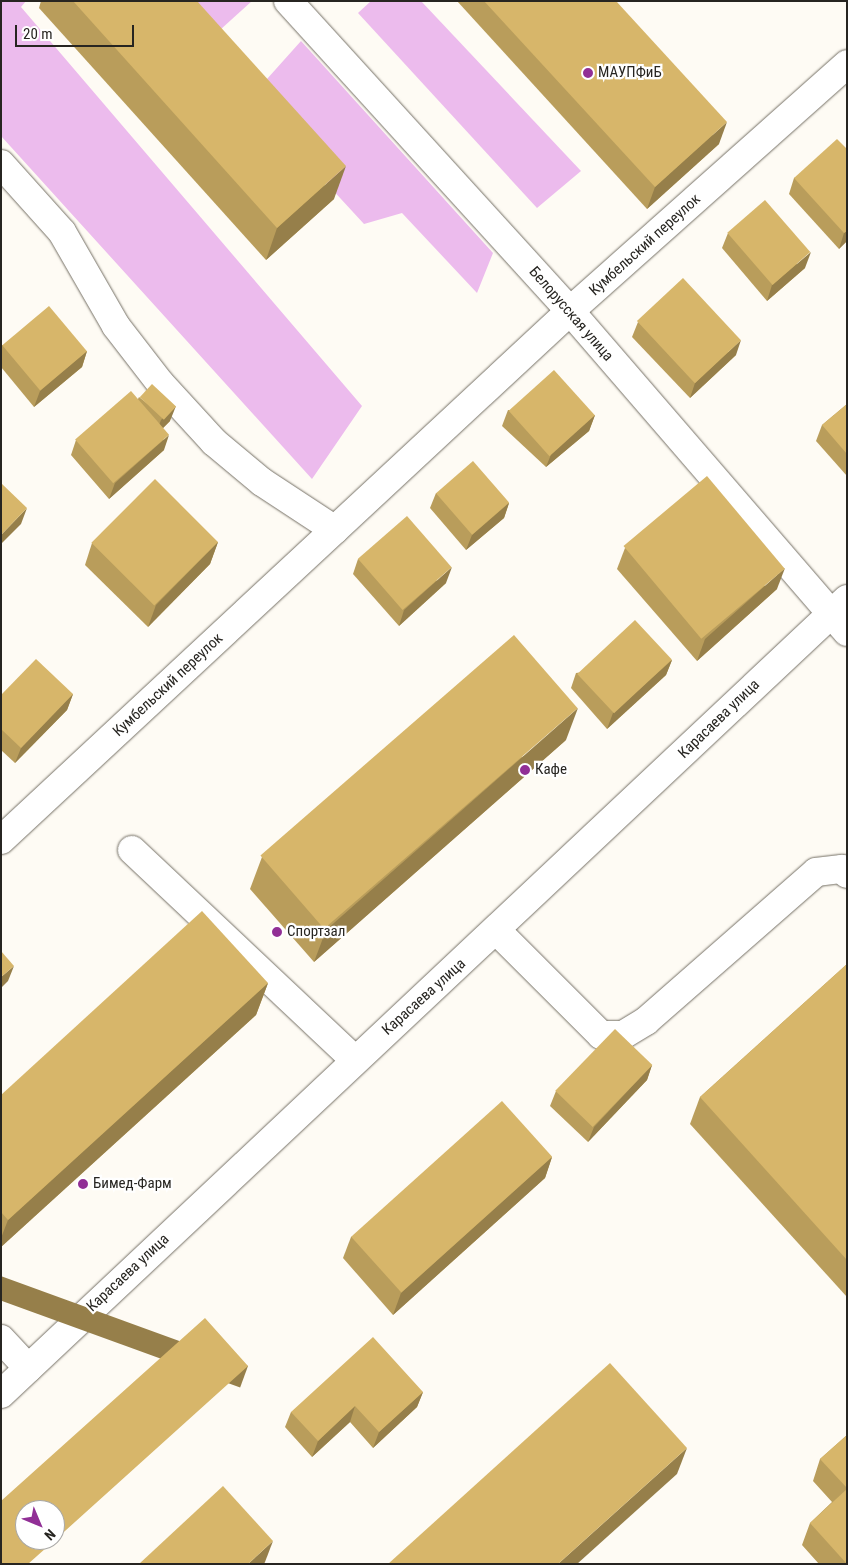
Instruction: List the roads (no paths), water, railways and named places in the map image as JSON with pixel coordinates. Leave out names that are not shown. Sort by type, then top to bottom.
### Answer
[{"type":"street","name":"Белорусская улица","points":[[288,1],[841,615]]},
{"type":"street","name":"Кумбельский переулок","points":[[1,840],[570,312],[847,64]]},
{"type":"street","points":[[1,164],[62,232],[116,326],[160,384],[214,442],[262,482],[334,530]]},
{"type":"street","name":"Карасаева улица","points":[[1,1394],[355,1060],[841,615]]},
{"type":"street","points":[[132,850],[355,1060]]},
{"type":"street","points":[[497,931],[601,1035],[623,1035],[646,1021],[816,872],[842,869],[847,874]]},
{"type":"street","points":[[1,1339],[28,1368]]},
{"type":"place","name":"МАУПФиБ","points":[[588,73]]},
{"type":"place","name":"Кафе","points":[[525,770]]},
{"type":"place","name":"Спортзал","points":[[277,932]]},
{"type":"place","name":"Бимед-Фарм","points":[[83,1184]]}]
